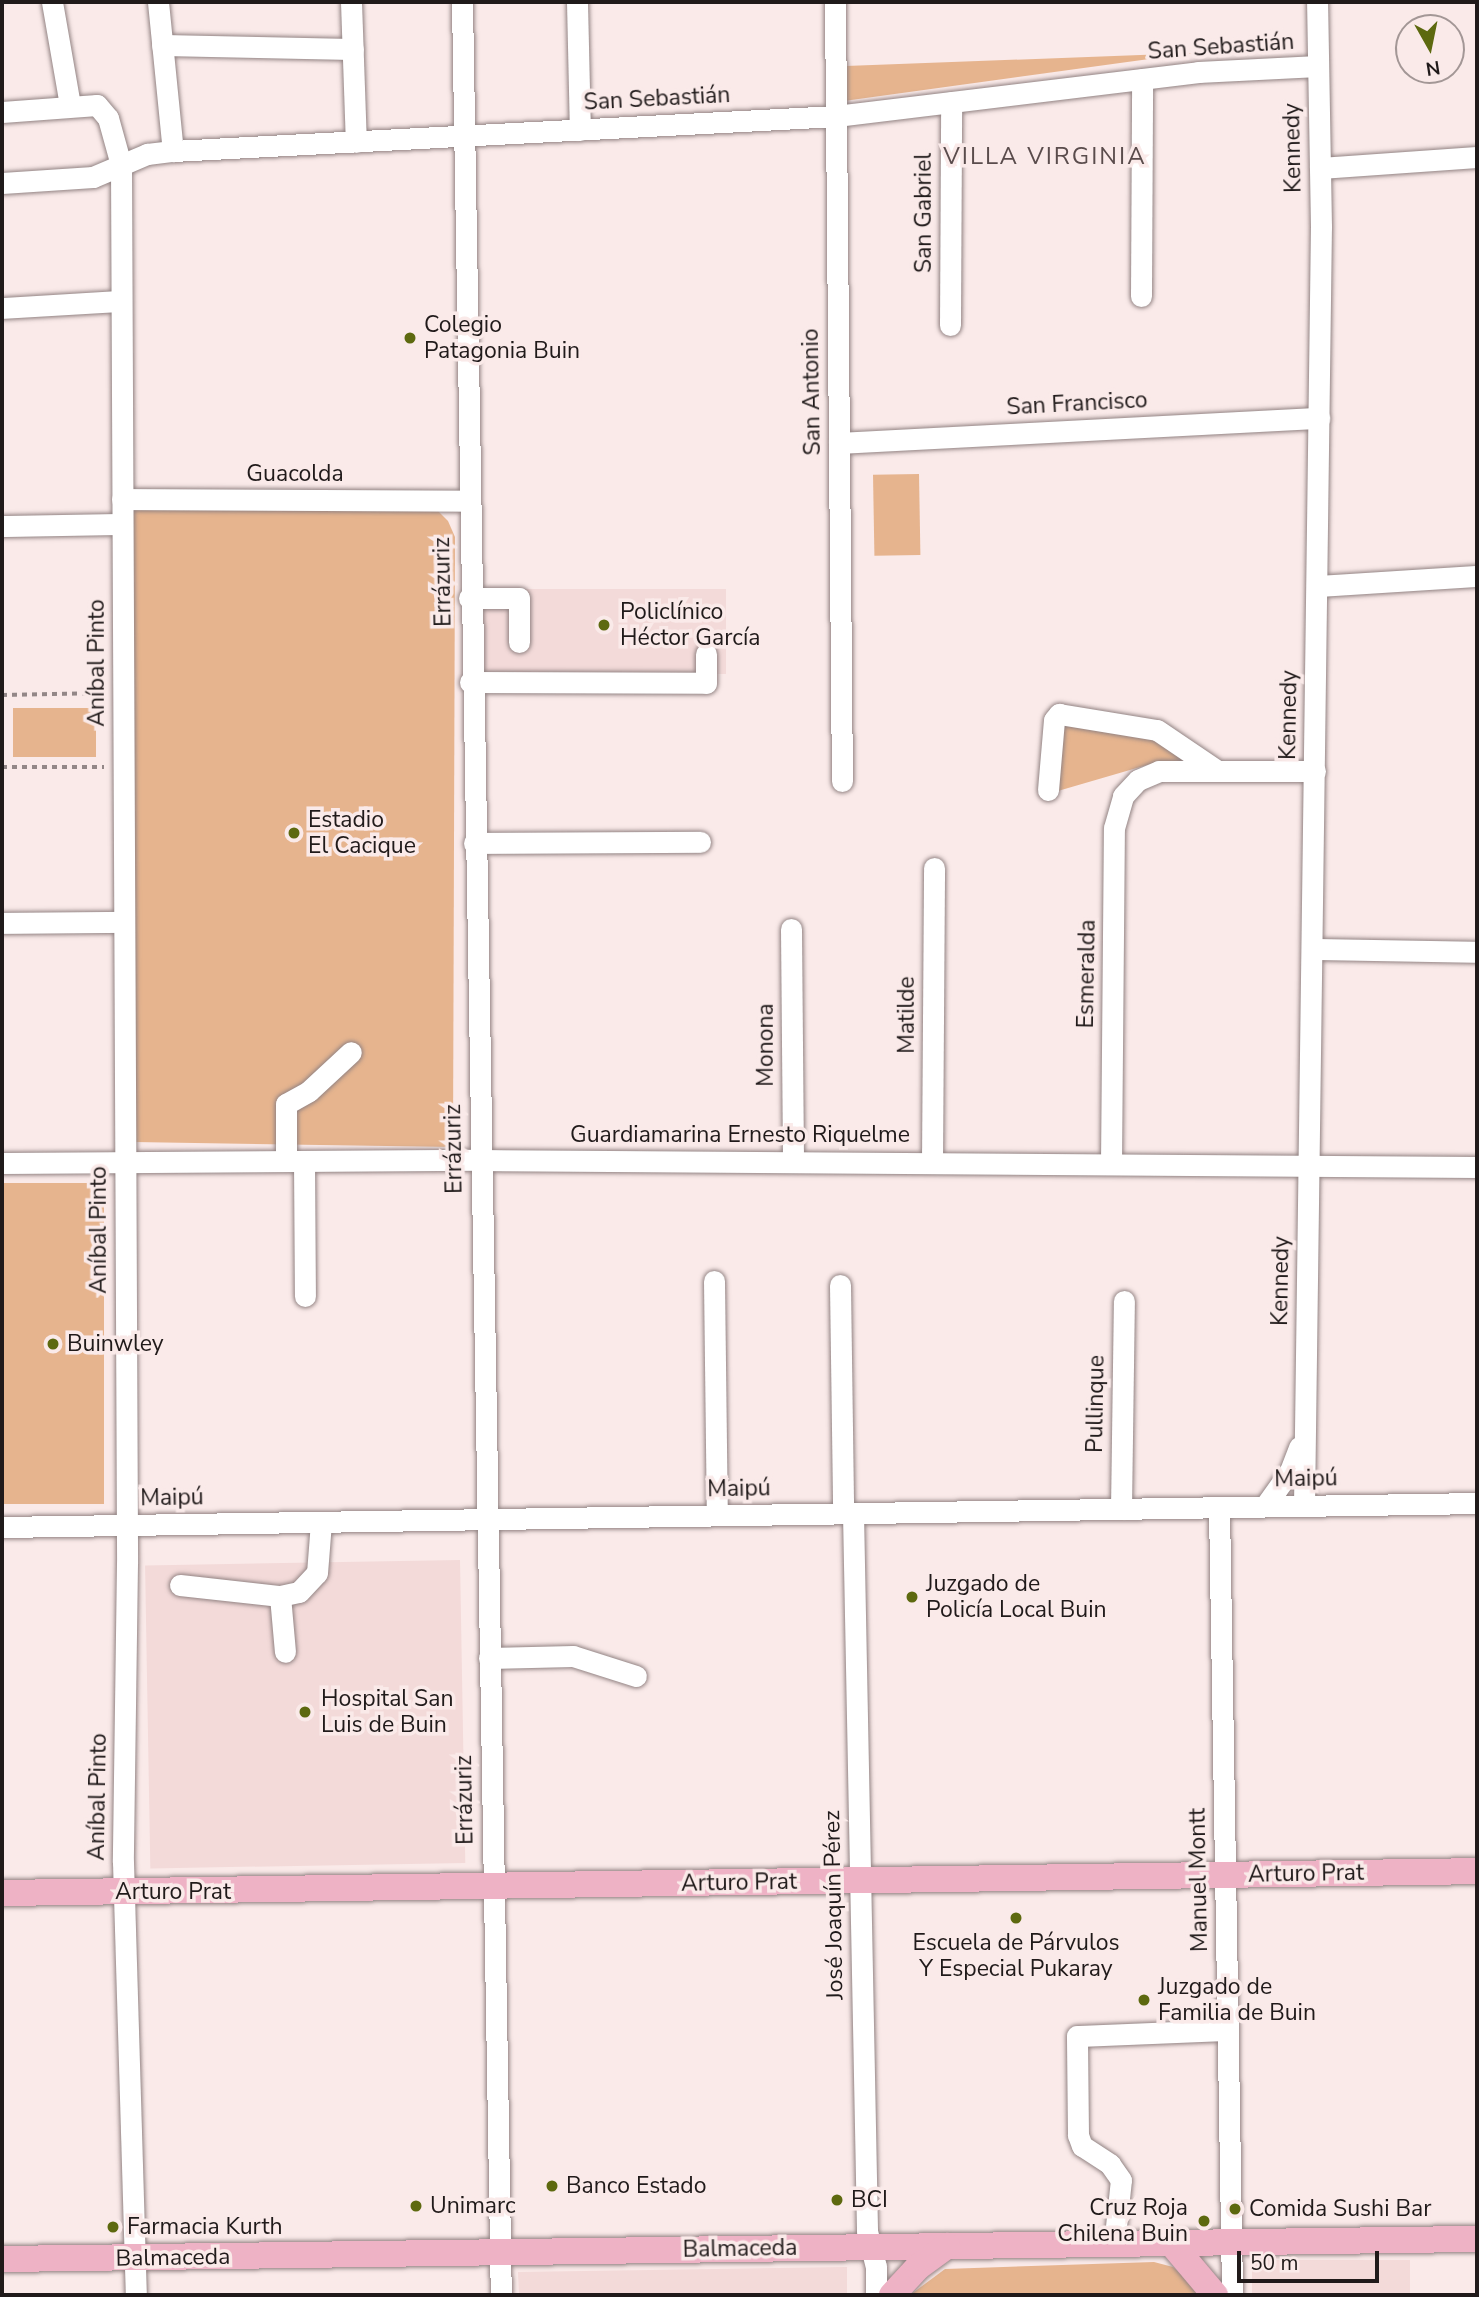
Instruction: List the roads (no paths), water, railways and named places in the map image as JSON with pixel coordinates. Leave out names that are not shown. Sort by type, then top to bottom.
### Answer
[{"type":"main road","name":"Arturo Prat","points":[[2,1893],[493,1888],[1477,1871]]},
{"type":"main road","name":"Balmaceda","points":[[2,2259],[1477,2239]]},
{"type":"main road","points":[[1172,2244],[1215,2295]]},
{"type":"main road","points":[[892,2295],[918,2267],[947,2246]]},
{"type":"street","points":[[52,2],[70,105]]},
{"type":"street","points":[[158,2],[173,151]]},
{"type":"street","points":[[351,2],[356,142]]},
{"type":"street","name":"Errázuriz","points":[[462,2],[470,682],[501,2295]]},
{"type":"street","points":[[577,2],[580,130]]},
{"type":"street","name":"San Antonio","points":[[835,2],[842,781]]},
{"type":"street","name":"Kennedy","points":[[1304,1506],[1319,418],[1320,168],[1317,2]]},
{"type":"street","points":[[162,45],[353,49]]},
{"type":"street","name":"San Sebastián","points":[[2,183],[93,177],[146,154],[173,151],[836,116],[1142,79],[1318,66]]},
{"type":"street","points":[[1142,79],[1142,296]]},
{"type":"street","name":"San Gabriel","points":[[950,325],[951,102]]},
{"type":"street","name":"Aníbal Pinto","points":[[2,112],[91,104],[106,113],[121,165],[127,1524],[124,1891],[136,2295]]},
{"type":"street","points":[[1320,168],[1477,157]]},
{"type":"street","points":[[2,308],[121,301]]},
{"type":"street","name":"San Francisco","points":[[839,443],[1319,418]]},
{"type":"street","name":"Guacolda","points":[[122,499],[468,501]]},
{"type":"street","points":[[2,526],[122,524]]},
{"type":"street","points":[[1317,586],[1477,576]]},
{"type":"street","points":[[469,598],[519,598],[519,642]]},
{"type":"street","points":[[470,682],[706,682],[706,654]]},
{"type":"street","points":[[1048,790],[1054,720],[1059,714],[1157,730],[1216,770],[1315,771]]},
{"type":"street","name":"Esmeralda","points":[[1111,1164],[1114,828],[1118,806],[1130,788],[1159,771],[1216,770]]},
{"type":"street","points":[[474,843],[700,842]]},
{"type":"street","name":"Matilde","points":[[932,1163],[934,868]]},
{"type":"street","points":[[2,923],[124,922]]},
{"type":"street","name":"Monona","points":[[791,929],[793,1162]]},
{"type":"street","points":[[1313,949],[1477,952]]},
{"type":"street","points":[[305,1296],[295,1161],[286,1104],[315,1086],[351,1052]]},
{"type":"street","name":"Guardiamarina Ernesto Riquelme","points":[[2,1163],[481,1160],[1477,1167]]},
{"type":"street","points":[[714,1281],[717,1515]]},
{"type":"street","name":"José Joaquín Pérez","points":[[840,1285],[860,1880],[867,2231],[876,2295]]},
{"type":"street","name":"Pullinque","points":[[1121,1508],[1124,1301]]},
{"type":"street","name":"Kennedy","points":[[1265,1506],[1290,1471],[1304,1428]]},
{"type":"street","name":"Maipú","points":[[2,1527],[1477,1503]]},
{"type":"street","name":"Manuel Montt","points":[[1219,1507],[1232,2295]]},
{"type":"street","points":[[180,1585],[280,1595],[299,1592],[314,1579],[320,1557],[321,1522]]},
{"type":"street","points":[[280,1595],[285,1653]]},
{"type":"street","points":[[489,1658],[573,1656],[636,1676]]},
{"type":"street","points":[[1114,2245],[1121,2180],[1110,2164],[1082,2146],[1078,2134],[1077,2036],[1227,2030]]},
{"type":"place","name":"Colegio Patagonia Buin","points":[[410,338]]},
{"type":"place","name":"Policlínico Héctor García","points":[[604,625]]},
{"type":"place","name":"Estadio El Cacique","points":[[294,833]]},
{"type":"place","name":"Buinwley","points":[[53,1344]]},
{"type":"place","name":"Juzgado de Policía Local Buin","points":[[912,1597]]},
{"type":"place","name":"Hospital San Luis de Buin","points":[[305,1712]]},
{"type":"place","name":"Escuela de Párvulos Y Especial Pukaray","points":[[1016,1918]]},
{"type":"place","name":"Juzgado de Familia de Buin","points":[[1144,2000]]},
{"type":"place","name":"Banco Estado","points":[[552,2186]]},
{"type":"place","name":"BCI","points":[[837,2200]]},
{"type":"place","name":"Unimarc","points":[[416,2206]]},
{"type":"place","name":"Comida Sushi Bar","points":[[1235,2209]]},
{"type":"place","name":"Cruz Roja Chilena Buin","points":[[1204,2221]]},
{"type":"place","name":"Farmacia Kurth","points":[[113,2227]]},
{"type":"district","name":"VILLA VIRGINIA","points":[[1045,157]]}]
